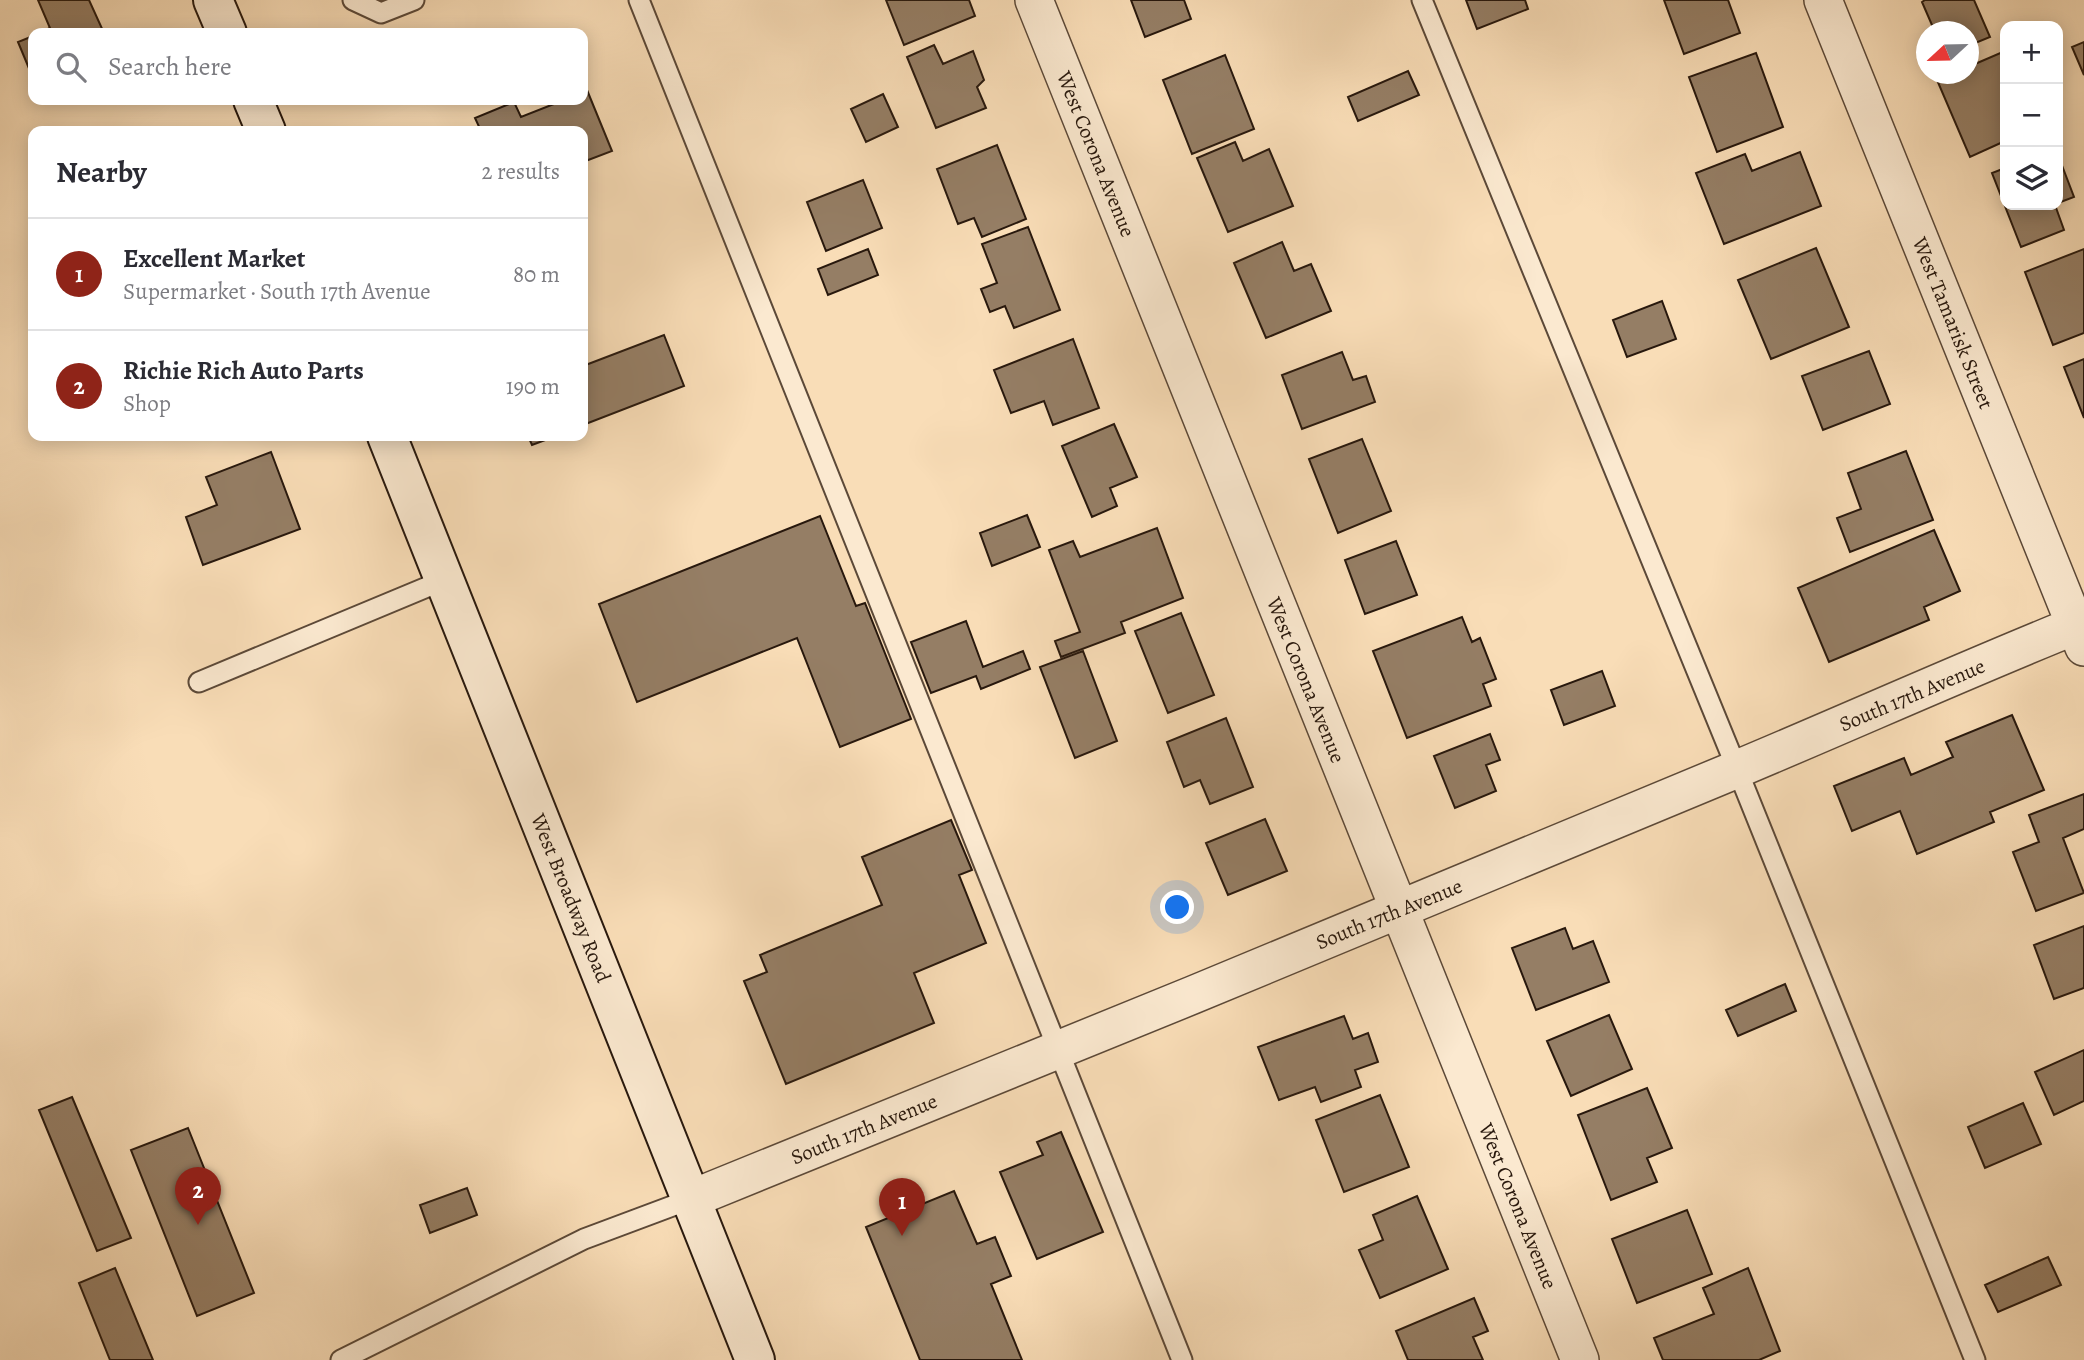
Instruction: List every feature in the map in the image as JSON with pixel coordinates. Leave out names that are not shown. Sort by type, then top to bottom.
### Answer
[{"type":"main road","points":[[255,105],[264,126]]},
{"type":"main road","name":"West Broadway Road","points":[[389,441],[755,1360]]},
{"type":"street","name":"West Corona Avenue","points":[[1034,0],[1580,1360]]},
{"type":"street","name":"West Tamarisk Street","points":[[1823,0],[2081,631]]},
{"type":"street","name":"South 17th Avenue","points":[[691,1199],[1058,1051],[1737,769],[2081,631]]},
{"type":"lane","points":[[353,0],[381,13],[414,0]]},
{"type":"lane","points":[[639,0],[1182,1360]]},
{"type":"lane","points":[[1422,0],[1737,769],[1975,1360]]},
{"type":"lane","points":[[199,682],[444,580]]},
{"type":"lane","points":[[341,1360],[584,1239],[691,1199]]},
{"type":"building","points":[[38,0],[89,0],[102,28],[50,28]]},
{"type":"building","points":[[886,0],[969,0],[975,16],[904,45]]},
{"type":"building","points":[[1131,0],[1184,0],[1191,19],[1145,37]]},
{"type":"building","points":[[1466,0],[1525,0],[1528,9],[1477,29]]},
{"type":"building","points":[[1664,0],[1728,0],[1740,33],[1684,54]]},
{"type":"building","points":[[1974,0],[1990,37],[1979,42],[1979,21],[1930,21],[1922,2]]},
{"type":"building","points":[[28,38],[28,66],[18,42]]},
{"type":"building","points":[[2084,42],[2084,75],[2072,47]]},
{"type":"building","points":[[934,45],[943,64],[973,51],[984,80],[977,87],[986,108],[936,128],[907,57]]},
{"type":"building","points":[[1756,53],[1783,127],[1717,152],[1689,77]]},
{"type":"building","points":[[2000,53],[2000,143],[1970,157],[1939,84],[1979,84],[1979,62]]},
{"type":"building","points":[[1225,55],[1254,129],[1192,154],[1163,80]]},
{"type":"building","points":[[1408,71],[1419,95],[1358,121],[1348,97]]},
{"type":"building","points":[[588,92],[612,151],[588,160],[588,126],[479,126],[475,118],[507,105],[515,105],[521,117],[551,105],[588,105]]},
{"type":"building","points":[[883,94],[898,127],[866,142],[851,109]]},
{"type":"building","points":[[1235,142],[1243,161],[1269,149],[1293,206],[1228,232],[1197,158]]},
{"type":"building","points":[[997,145],[1026,219],[982,237],[974,218],[958,224],[937,169]]},
{"type":"building","points":[[1800,152],[1821,206],[1724,244],[1696,173],[1745,154],[1752,171]]},
{"type":"building","points":[[2063,168],[2074,197],[2063,201]]},
{"type":"building","points":[[2000,170],[2000,193],[1992,173]]},
{"type":"building","points":[[863,180],[882,228],[826,251],[807,202]]},
{"type":"building","points":[[2006,210],[2057,210],[2064,230],[2021,247]]},
{"type":"building","points":[[1028,227],[1060,310],[1014,328],[1005,306],[990,312],[981,289],[997,283],[982,244]]},
{"type":"building","points":[[1282,242],[1294,271],[1311,264],[1331,311],[1266,338],[1234,263]]},
{"type":"building","points":[[1816,248],[1849,327],[1771,359],[1738,280]]},
{"type":"building","points":[[868,249],[878,275],[828,295],[818,269]]},
{"type":"building","points":[[2084,249],[2084,333],[2053,345],[2025,272]]},
{"type":"building","points":[[1662,301],[1676,339],[1627,357],[1613,320]]},
{"type":"building","points":[[664,335],[684,386],[588,423],[588,364]]},
{"type":"building","points":[[1073,339],[1099,408],[1053,425],[1044,401],[1011,413],[994,370]]},
{"type":"building","points":[[1869,351],[1890,404],[1823,430],[1802,376]]},
{"type":"building","points":[[1342,352],[1353,380],[1366,376],[1375,402],[1302,429],[1282,375]]},
{"type":"building","points":[[2084,359],[2084,418],[2064,367]]},
{"type":"building","points":[[1114,424],[1137,477],[1110,488],[1117,506],[1092,517],[1062,446]]},
{"type":"building","points":[[1362,439],[1391,511],[1338,533],[1309,459]]},
{"type":"building","points":[[1906,451],[1933,520],[1850,552],[1837,518],[1861,509],[1848,473]]},
{"type":"building","points":[[271,452],[300,529],[203,565],[186,517],[217,505],[206,477]]},
{"type":"building","points":[[1027,515],[1040,547],[992,566],[980,533]]},
{"type":"building","points":[[820,516],[856,606],[865,603],[911,719],[840,747],[797,638],[637,702],[599,604]]},
{"type":"building","points":[[1157,528],[1183,598],[1121,622],[1125,633],[1061,657],[1055,641],[1080,632],[1049,550],[1073,541],[1080,557]]},
{"type":"building","points":[[1934,530],[1960,591],[1924,607],[1929,620],[1829,662],[1798,588]]},
{"type":"building","points":[[1396,541],[1417,595],[1365,614],[1345,560]]},
{"type":"building","points":[[1181,613],[1214,695],[1168,713],[1135,631]]},
{"type":"building","points":[[1462,617],[1472,642],[1480,638],[1496,679],[1483,684],[1491,706],[1407,738],[1373,651]]},
{"type":"building","points":[[966,621],[983,667],[1023,651],[1030,669],[981,689],[976,676],[931,693],[911,642]]},
{"type":"building","points":[[1083,651],[1117,741],[1075,758],[1040,667]]},
{"type":"building","points":[[1602,671],[1615,706],[1564,725],[1551,690]]},
{"type":"building","points":[[2012,715],[2044,790],[1990,812],[1994,822],[1917,854],[1900,811],[1852,831],[1834,786],[1904,758],[1911,775],[1953,757],[1946,742]]},
{"type":"building","points":[[1226,718],[1253,787],[1210,804],[1200,780],[1184,787],[1167,742]]},
{"type":"building","points":[[1490,734],[1500,760],[1486,765],[1496,791],[1455,808],[1434,756]]},
{"type":"building","points":[[2084,794],[2084,829],[2063,838],[2084,893],[2036,911],[2013,852],[2039,842],[2029,815]]},
{"type":"building","points":[[1265,819],[1287,871],[1228,895],[1206,843]]},
{"type":"building","points":[[951,820],[972,870],[959,875],[986,943],[914,973],[934,1023],[786,1084],[744,981],[767,972],[760,955],[882,905],[862,857]]},
{"type":"building","points":[[2084,926],[2084,988],[2054,999],[2034,945]]},
{"type":"building","points":[[1565,928],[1573,949],[1593,941],[1609,982],[1536,1010],[1512,948]]},
{"type":"building","points":[[1785,984],[1796,1011],[1738,1036],[1726,1010]]},
{"type":"building","points":[[1609,1015],[1632,1069],[1571,1096],[1547,1041]]},
{"type":"building","points":[[1344,1016],[1353,1039],[1368,1033],[1378,1062],[1355,1070],[1361,1087],[1321,1102],[1315,1087],[1279,1100],[1258,1047]]},
{"type":"building","points":[[2084,1050],[2084,1101],[2054,1115],[2035,1072]]},
{"type":"building","points":[[1647,1088],[1672,1148],[1647,1158],[1657,1182],[1611,1200],[1578,1115]]},
{"type":"building","points":[[1380,1095],[1409,1167],[1344,1192],[1316,1120]]},
{"type":"building","points":[[72,1097],[131,1238],[97,1251],[39,1110]]},
{"type":"building","points":[[2023,1103],[2041,1144],[1985,1168],[1968,1127]]},
{"type":"building","points":[[188,1128],[254,1293],[197,1316],[131,1150]]},
{"type":"building","points":[[1061,1132],[1103,1232],[1037,1259],[1000,1172],[1043,1155],[1037,1142]]},
{"type":"building","points":[[467,1188],[477,1215],[430,1233],[420,1205]]},
{"type":"building","points":[[954,1191],[977,1244],[995,1237],[1011,1276],[991,1284],[1022,1360],[920,1360],[866,1227]]},
{"type":"building","points":[[1417,1196],[1448,1269],[1380,1298],[1359,1250],[1383,1240],[1373,1215]]},
{"type":"building","points":[[1687,1210],[1712,1274],[1637,1303],[1612,1239]]},
{"type":"building","points":[[2048,1257],[2061,1285],[1998,1312],[1985,1285]]},
{"type":"building","points":[[115,1268],[153,1360],[110,1360],[79,1283]]},
{"type":"building","points":[[1748,1268],[1780,1351],[1759,1360],[1663,1360],[1654,1338],[1714,1314],[1703,1288]]},
{"type":"building","points":[[1474,1298],[1488,1331],[1473,1337],[1483,1360],[1408,1360],[1396,1331]]},
{"type":"place","name":"Richie Rich Auto Parts","points":[[198,1225]]},
{"type":"place","name":"Excellent Market","points":[[902,1236]]}]
